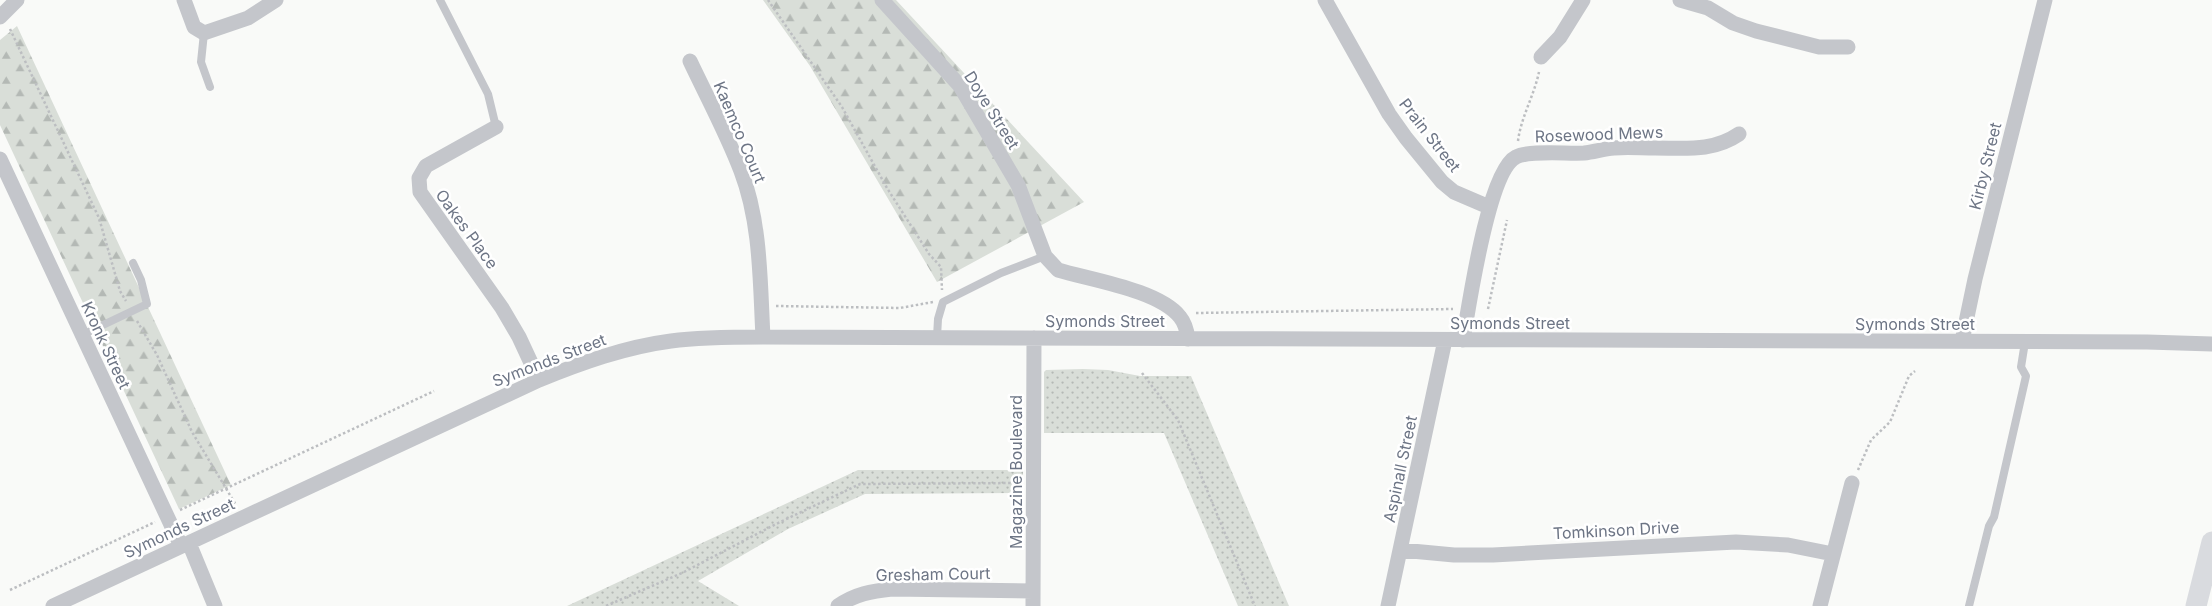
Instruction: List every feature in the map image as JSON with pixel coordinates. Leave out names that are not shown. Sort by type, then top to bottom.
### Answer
[{"type":"main road","points":[[2196,606],[2212,542]]},
{"type":"street","points":[[4,21],[16,0]]},
{"type":"street","points":[[184,0],[194,27],[204,33],[248,18],[276,0]]},
{"type":"street","name":"Doye Street","points":[[882,0],[960,86],[1018,185],[1045,256],[1058,270],[1140,293],[1163,303],[1177,313]]},
{"type":"street","name":"Prain Street","points":[[1325,0],[1390,114],[1406,138],[1442,182],[1454,192],[1489,207]]},
{"type":"street","points":[[1541,57],[1560,37],[1583,0]]},
{"type":"street","points":[[1680,0],[1708,8],[1733,23],[1756,31],[1819,47],[1848,47]]},
{"type":"street","name":"Kirby Street","points":[[1962,341],[1975,279],[2045,0]]},
{"type":"street","name":"Kaemco Court","points":[[690,61],[742,172],[752,208],[760,269],[762,337]]},
{"type":"street","name":"Oakes Place","points":[[496,127],[426,166],[419,178],[420,192],[502,308],[519,337],[539,380]]},
{"type":"street","name":"Rosewood Mews","points":[[1489,207],[1501,174],[1516,157],[1526,154],[1584,153],[1624,147],[1707,148],[1727,142],[1739,134]]},
{"type":"street","name":"Kronk Street","points":[[0,159],[82,335],[215,606]]},
{"type":"street","points":[[1463,340],[1489,207]]},
{"type":"street","points":[[1177,313],[1186,327],[1188,338]]},
{"type":"street","name":"Symonds Street","points":[[53,606],[539,380],[581,364],[641,346],[699,338],[937,337],[1962,341],[2212,344]]},
{"type":"street","name":"Magazine Boulevard","points":[[1033,598],[1034,338]]},
{"type":"street","name":"Aspinall Street","points":[[1388,606],[1445,340]]},
{"type":"street","points":[[1820,606],[1852,483]]},
{"type":"street","name":"Tomkinson Drive","points":[[1401,550],[1444,554],[1493,555],[1736,542],[1788,545],[1832,554]]},
{"type":"street","name":"Gresham Court","points":[[838,606],[855,595],[872,591],[1033,598]]},
{"type":"lane","points":[[440,0],[488,94],[496,127]]},
{"type":"lane","points":[[204,33],[201,62],[210,87]]},
{"type":"lane","points":[[937,337],[938,319],[943,302],[1002,273],[1045,256]]},
{"type":"lane","points":[[82,335],[147,304],[141,280],[133,263]]},
{"type":"lane","points":[[1969,606],[1989,526],[1994,516],[2026,376],[2021,367],[2024,342]]},
{"type":"path","points":[[768,0],[842,107],[887,188],[940,268],[943,302],[928,301],[900,308],[774,306]]},
{"type":"path","points":[[4,21],[14,34],[99,218],[120,291],[157,356],[192,432],[243,517]]},
{"type":"path","points":[[1516,157],[1520,127],[1534,94],[1541,57]]},
{"type":"path","points":[[1488,309],[1507,220]]},
{"type":"path","points":[[1177,313],[1460,308]]},
{"type":"path","points":[[1852,483],[1871,440],[1890,422],[1909,376],[1915,371]]},
{"type":"path","points":[[1142,373],[1178,420],[1255,606]]},
{"type":"path","points":[[177,511],[434,391]]},
{"type":"path","points":[[606,606],[684,572],[776,524],[860,484],[1033,483]]},
{"type":"path","points":[[10,590],[156,521]]},
{"type":"green space","points":[[763,0],[896,0],[1084,202],[937,282],[810,66]]},
{"type":"green space","points":[[17,26],[231,485],[179,509],[0,125],[0,40]]},
{"type":"green space","points":[[1046,370],[1108,370],[1140,376],[1191,376],[1289,606],[1238,606],[1164,433],[1044,433],[1044,372]]},
{"type":"green space","points":[[858,470],[1023,470],[1023,493],[865,494],[788,529],[698,581],[739,606],[567,606]]}]
